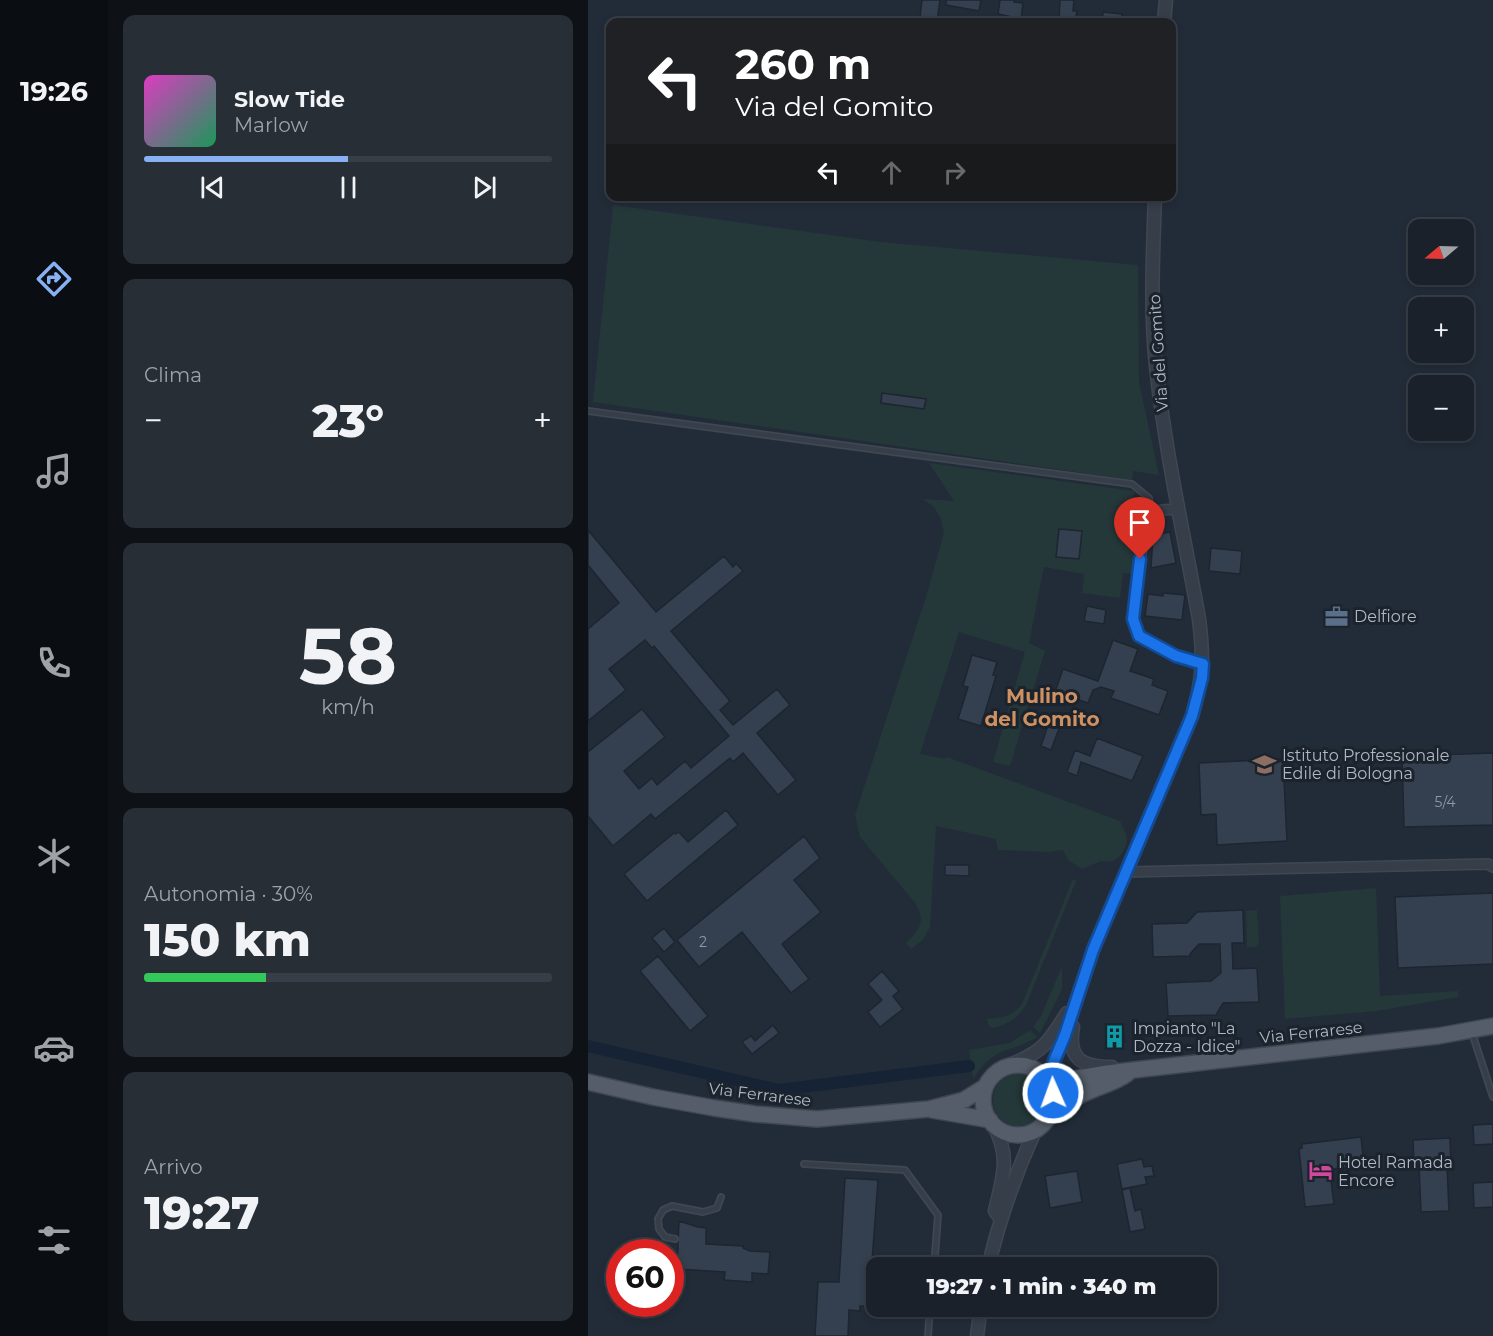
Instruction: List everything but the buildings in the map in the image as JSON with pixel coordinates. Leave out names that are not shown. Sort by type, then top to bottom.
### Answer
[{"type":"main road","name":"Via Ferrarese","points":[[1048,1081],[1471,1031],[1493,1026]]},
{"type":"main road","points":[[929,1109],[964,1100],[986,1086],[993,1075],[1010,1065],[1030,1066],[1041,1072],[1048,1081],[1054,1100],[1050,1116],[1035,1131],[1027,1134],[1013,1135],[1000,1130],[991,1122],[984,1107],[986,1086]]},
{"type":"main road","name":"Via Ferrarese","points":[[1050,1116],[1070,1100],[1119,1080],[1132,1071]]},
{"type":"main road","name":"Via Ferrarese","points":[[588,1082],[714,1108],[807,1119],[929,1109]]},
{"type":"main road","points":[[929,1109],[991,1122]]},
{"type":"street","points":[[1164,18],[1166,0]]},
{"type":"street","name":"Via del Gomito","points":[[1048,1081],[1093,950],[1192,716],[1201,685],[1203,664],[1199,619],[1156,365],[1153,318],[1155,201]]},
{"type":"street","points":[[1179,509],[1162,510],[1151,518],[1143,539],[1133,619],[1139,636],[1176,656],[1203,664]]},
{"type":"street","points":[[1127,872],[1491,864]]},
{"type":"street","name":"Via del Gomito","points":[[1010,1065],[1028,1058],[1046,1044],[1075,1002]]},
{"type":"street","name":"Via Ferrarese","points":[[1075,1002],[1071,1040],[1080,1060],[1095,1067],[1132,1071]]},
{"type":"street","points":[[991,1122],[1005,1156],[1005,1170],[995,1211],[1000,1218]]},
{"type":"street","points":[[990,1257],[1000,1218],[1035,1131]]},
{"type":"street","points":[[977,1336],[980,1317]]},
{"type":"lane","points":[[588,411],[1132,484],[1149,498],[1151,518]]},
{"type":"lane","points":[[1471,1031],[1493,1096]]},
{"type":"lane","points":[[804,1164],[905,1170],[938,1215],[935,1257]]},
{"type":"lane","points":[[675,1239],[665,1237],[659,1229],[658,1219],[663,1210],[672,1206],[703,1212],[717,1208],[721,1197]]},
{"type":"lane","points":[[928,1336],[929,1317]]},
{"type":"shaded area","points":[[613,205],[881,242],[1138,265],[1139,382],[1159,475],[1133,471],[1132,480],[593,402]]},
{"type":"shaded area","points":[[929,463],[1134,491],[1133,502],[1141,503],[1134,574],[1123,573],[1120,598],[1082,593],[1084,574],[1044,567],[1029,643],[1045,651],[1010,766],[993,762],[1025,652],[959,632],[920,754],[945,759],[947,757],[1120,821],[1127,837],[1122,853],[1111,861],[1101,861],[1082,869],[1068,860],[1063,850],[1048,852],[998,850],[996,839],[936,826],[930,927],[923,940],[911,949],[906,943],[920,925],[919,910],[860,837],[855,815],[926,597],[944,533],[941,519],[934,507],[923,499],[954,501]]},
{"type":"shaded area","points":[[1073,879],[1076,881],[1026,1005],[1012,1020],[992,1028],[987,1019],[1006,1016],[1022,1004]]},
{"type":"shaded area","points":[[1376,888],[1380,996],[1458,991],[1458,997],[1377,1011],[1285,1019],[1280,896]]},
{"type":"shaded area","points":[[1257,910],[1259,942],[1256,947],[1247,947],[1246,911]]},
{"type":"shaded area","points":[[1062,966],[1062,989],[1040,1033],[1033,1027],[1041,1016]]},
{"type":"shaded area","points":[[1030,1030],[1037,1037],[992,1057],[973,1079],[969,1050],[1010,1043]]},
{"type":"shaded area","points":[[1014,1074],[1024,1074],[1038,1081],[1045,1100],[1038,1119],[1024,1126],[1014,1126],[1004,1122],[997,1115],[993,1105],[993,1095],[997,1085],[1004,1078]]},
{"type":"waterway","points":[[588,1046],[779,1090],[969,1066]]},
{"type":"place","name":"Delfiore","points":[[1336,616]]},
{"type":"place","name":"Istituto Professionale Edile di Bologna","points":[[1264,764]]},
{"type":"place","name":"Impianto \"La Dozza - Idice\"","points":[[1115,1037]]},
{"type":"place","name":"Hotel Ramada Encore","points":[[1320,1171]]},
{"type":"district","name":"Mulino del Gomito","points":[[1042,708]]},
{"type":"route","points":[[1053,1093],[1047,1078],[1071,1019],[1093,950],[1192,716],[1202,678],[1203,664],[1176,656],[1139,636],[1133,619],[1140,559]]}]
